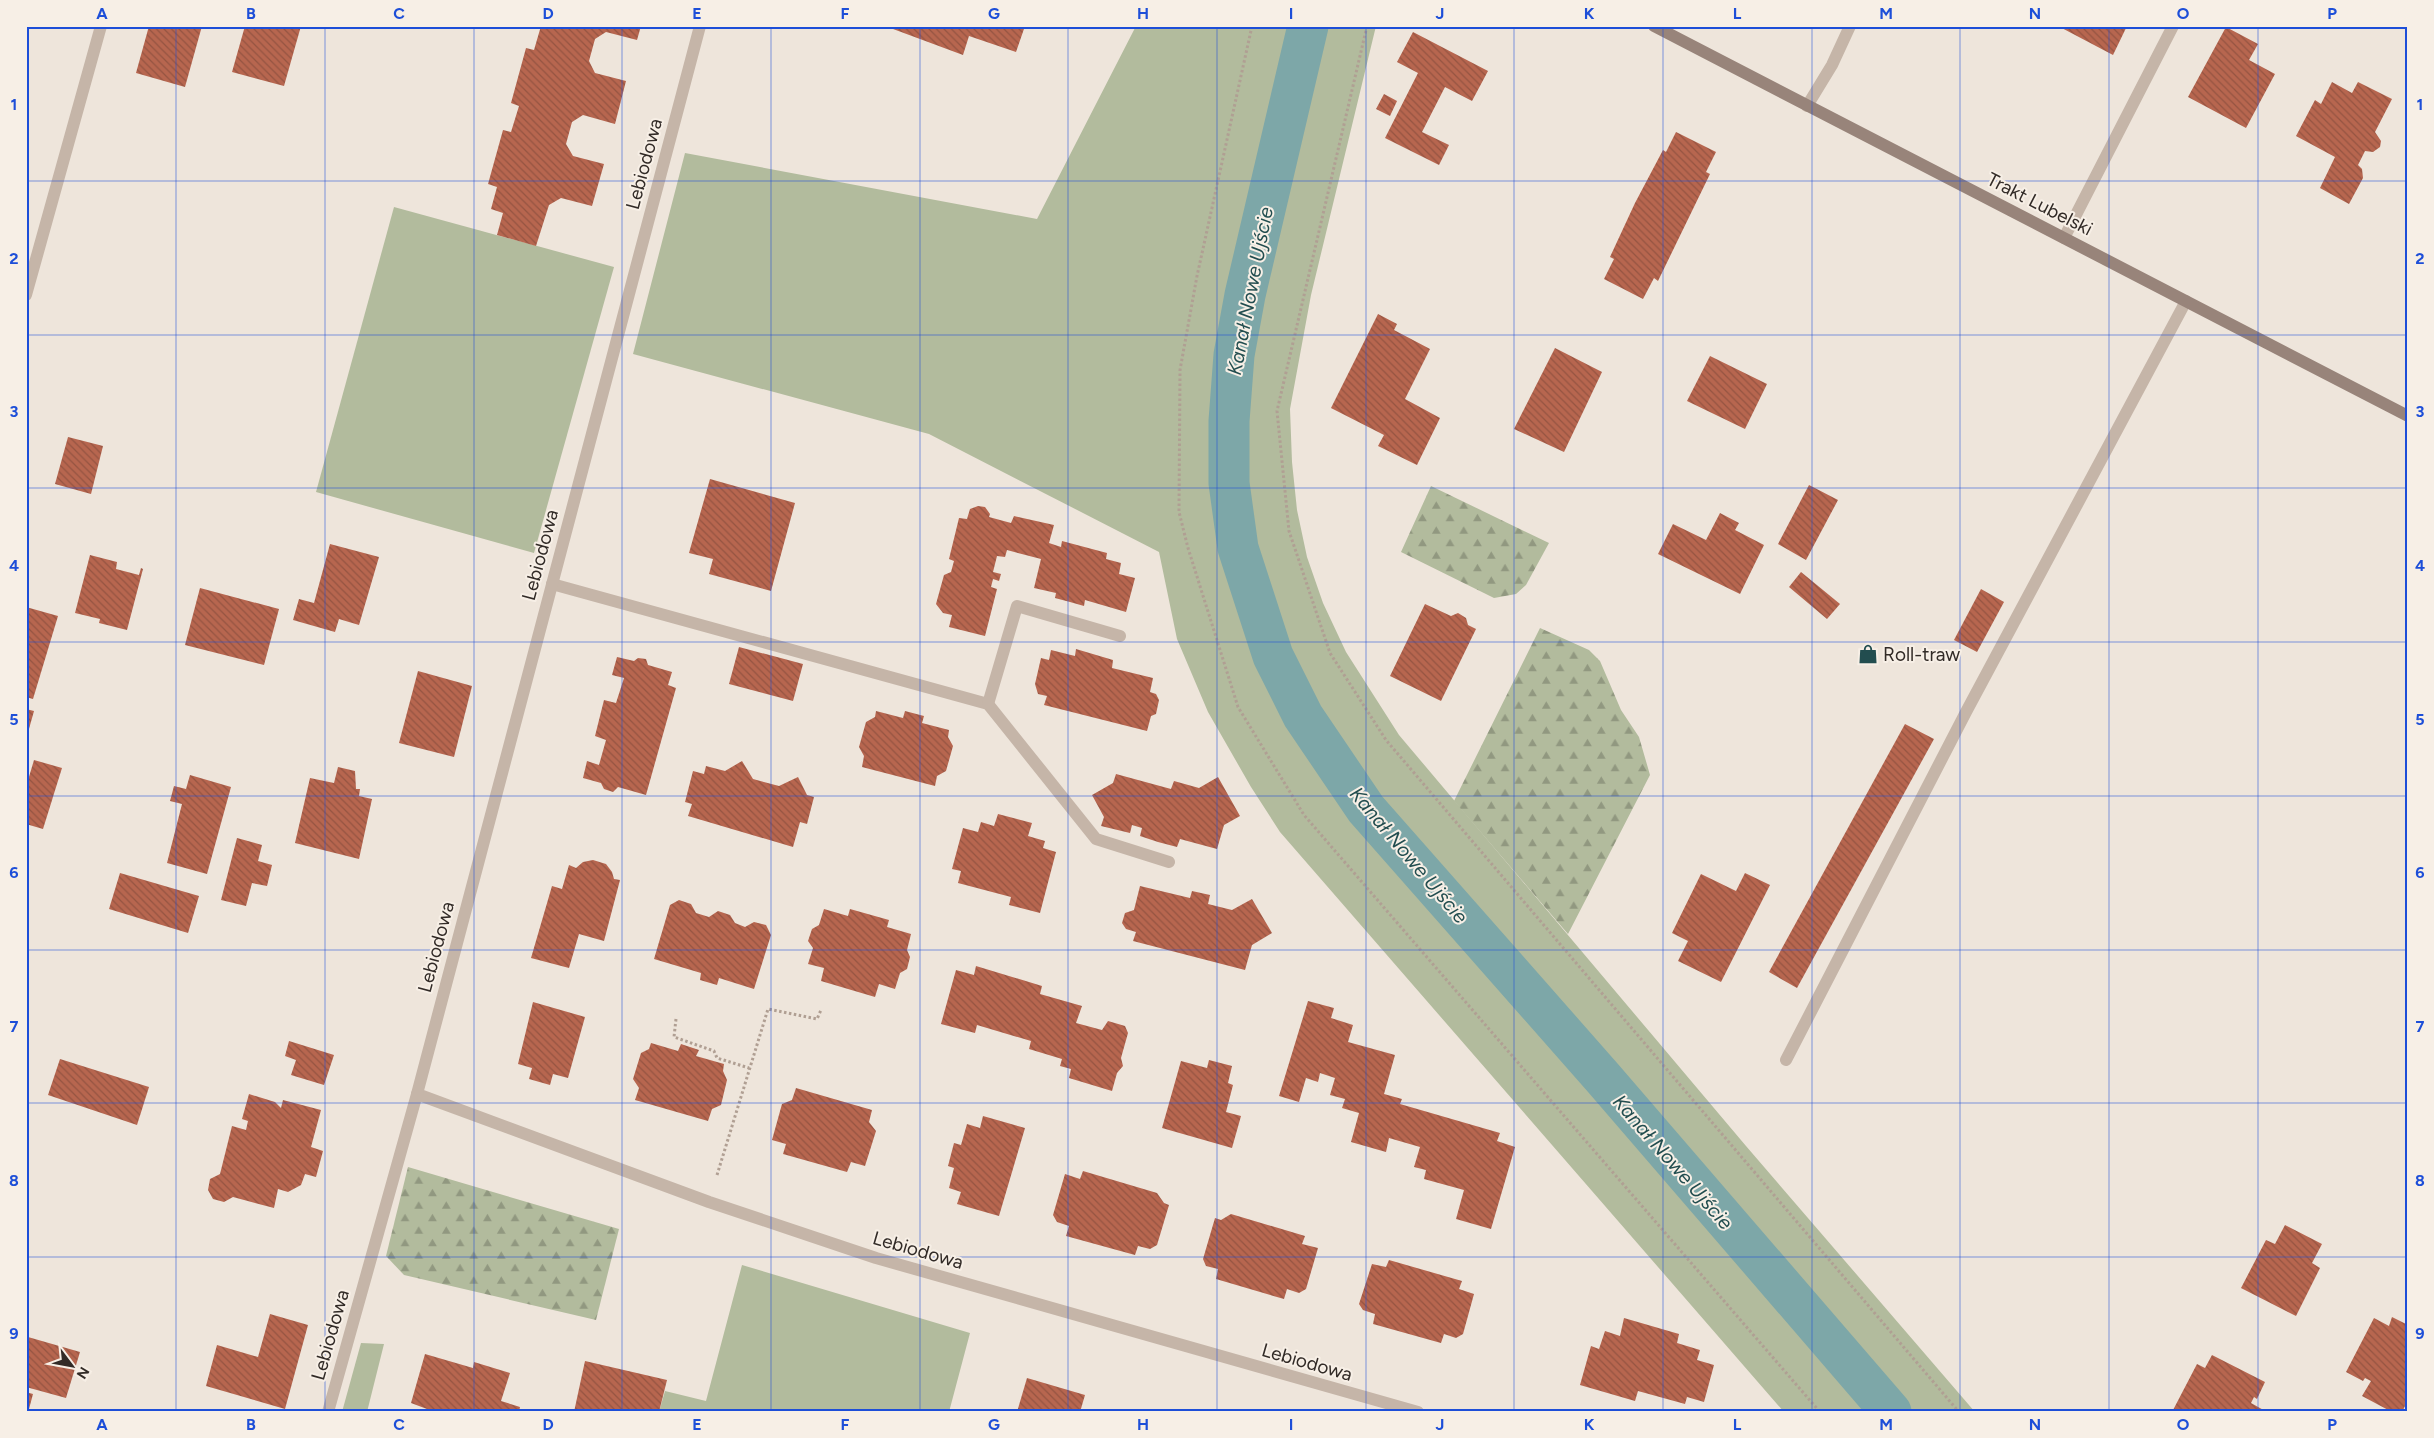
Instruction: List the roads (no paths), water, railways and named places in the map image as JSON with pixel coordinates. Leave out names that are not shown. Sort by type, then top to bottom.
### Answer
[{"type":"street","points":[[26,295],[101,26]]},
{"type":"street","name":"Lebiodowa","points":[[328,1412],[417,1094],[700,26]]},
{"type":"street","name":"Trakt Lubelski","points":[[1654,26],[2408,416]]},
{"type":"street","points":[[1807,106],[1832,65],[1850,26]]},
{"type":"street","points":[[2064,238],[2173,26]]},
{"type":"street","points":[[1786,1060],[1966,712],[2186,301]]},
{"type":"street","points":[[552,584],[988,704],[1096,839],[1169,862]]},
{"type":"street","points":[[988,704],[1017,606],[1120,636]]},
{"type":"street","name":"Lebiodowa","points":[[417,1094],[709,1202],[876,1258],[1418,1412]]},
{"type":"waterway","name":"Kanał Nowe Ujście","points":[[1308,26],[1245,295],[1234,355],[1229,421],[1229,483],[1238,548],[1273,656],[1303,716],[1366,809],[1603,1078],[1891,1412]]},
{"type":"place","name":"Roll-traw","points":[[1868,654]]}]
